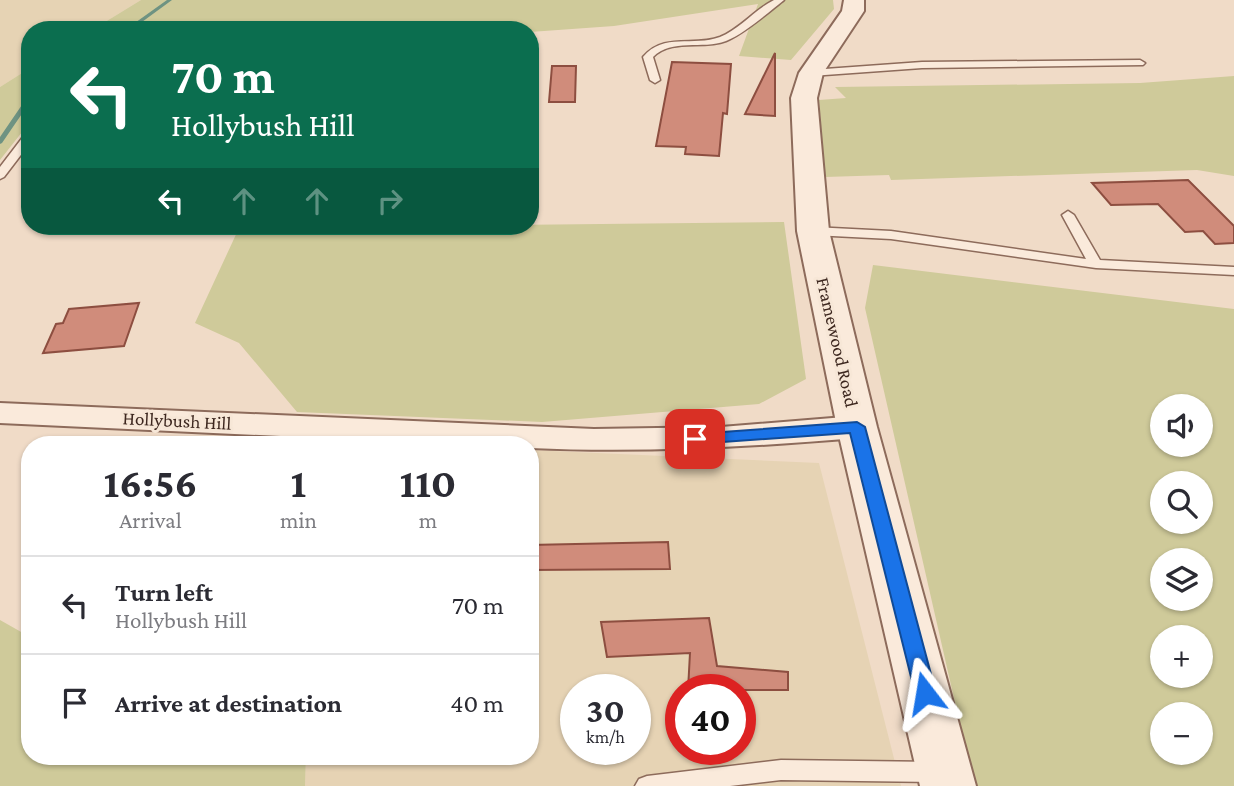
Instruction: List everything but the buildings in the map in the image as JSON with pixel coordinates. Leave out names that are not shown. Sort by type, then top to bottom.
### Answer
[{"type":"street","name":"Framewood Road","points":[[854,0],[853,11],[811,73],[804,98],[813,231],[857,427],[947,779]]},
{"type":"street","name":"Hollybush Hill","points":[[0,414],[503,436]]},
{"type":"street","name":"Hollybush Hill","points":[[539,438],[721,439],[857,427]]},
{"type":"lane","points":[[655,80],[648,57],[654,50],[662,45],[715,41],[730,36],[770,4],[780,0]]},
{"type":"lane","points":[[811,73],[922,65],[1140,63]]},
{"type":"lane","points":[[0,175],[21,146]]},
{"type":"lane","points":[[9,161],[21,158]]},
{"type":"lane","points":[[1068,215],[1096,264]]},
{"type":"lane","points":[[813,231],[891,235],[1096,264],[1234,271]]},
{"type":"lane","points":[[647,786],[781,770],[947,779]]},
{"type":"shaded area","points":[[0,0],[141,0],[107,21],[21,21],[21,74],[0,87]]},
{"type":"shaded area","points":[[141,0],[833,0],[834,9],[791,60],[739,56],[758,4],[614,26],[539,31],[539,21],[107,21]]},
{"type":"shaded area","points":[[21,74],[21,133],[0,160],[0,87]]},
{"type":"shaded area","points":[[1234,76],[1234,176],[1197,170],[891,180],[889,175],[825,177],[819,100],[846,98],[835,87],[1140,83]]},
{"type":"shaded area","points":[[784,222],[806,379],[759,404],[542,422],[297,412],[239,343],[195,323],[236,235],[539,235],[539,225]]},
{"type":"shaded area","points":[[873,265],[1234,309],[1234,786],[974,786],[865,308]]},
{"type":"shaded area","points":[[539,450],[819,463],[901,786],[305,786],[306,765],[539,765]]},
{"type":"shaded area","points":[[0,620],[21,632],[21,765],[306,765],[305,786],[0,786]]},
{"type":"waterway","points":[[140,21],[170,0]]},
{"type":"waterway","points":[[0,142],[21,110]]},
{"type":"route","points":[[695,439],[857,427],[925,693]]}]
